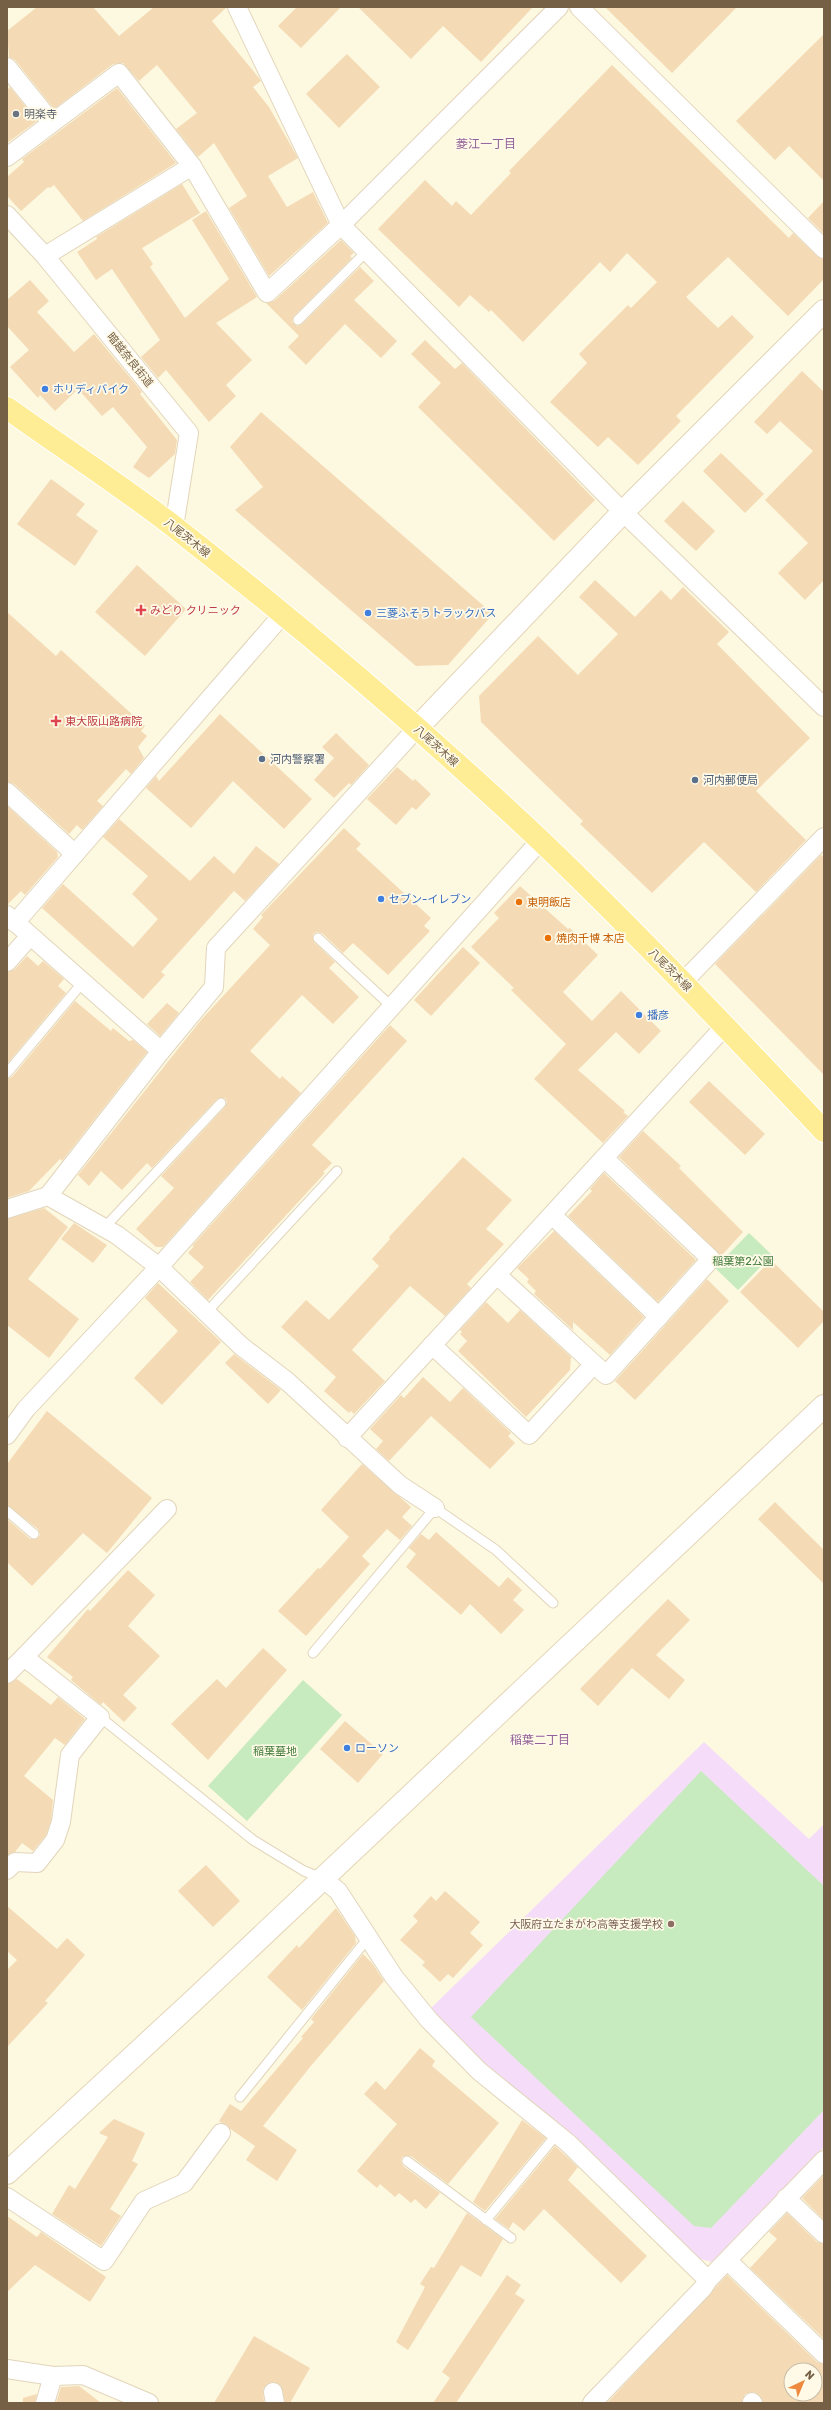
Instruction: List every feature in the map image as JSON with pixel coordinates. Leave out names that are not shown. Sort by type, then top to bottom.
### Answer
[{"type":"main road","name":"八尾茨木線","points":[[7,408],[174,527],[283,614],[417,728],[540,841],[725,1026],[824,1131]]},
{"type":"street","points":[[237,7],[342,225],[623,512],[824,707]]},
{"type":"street","points":[[7,158],[119,73],[192,166],[267,293],[342,225],[560,7]]},
{"type":"street","points":[[579,7],[824,249]]},
{"type":"street","points":[[7,67],[52,123]]},
{"type":"street","points":[[45,256],[192,166]]},
{"type":"street","name":"暗越奈良街道","points":[[7,215],[45,256],[189,433],[174,527]]},
{"type":"street","points":[[7,1209],[48,1196],[161,1051],[214,987],[216,948],[417,728],[623,512],[824,311]]},
{"type":"street","points":[[161,1051],[11,919],[75,854],[283,614]]},
{"type":"street","points":[[7,792],[75,854]]},
{"type":"street","points":[[682,983],[824,837]]},
{"type":"street","points":[[7,1435],[26,1409],[159,1267],[540,841]]},
{"type":"street","points":[[7,962],[30,936]]},
{"type":"street","points":[[347,1438],[725,1026]]},
{"type":"street","points":[[497,1275],[606,1375],[711,1259],[604,1158]]},
{"type":"street","points":[[48,1196],[104,1228],[159,1267],[241,1346],[288,1382],[347,1438],[400,1485],[435,1508]]},
{"type":"street","points":[[552,1215],[659,1317]]},
{"type":"street","points":[[432,1345],[529,1434],[594,1364]]},
{"type":"street","points":[[7,2172],[188,2006],[824,1406]]},
{"type":"street","points":[[7,1674],[167,1509]]},
{"type":"street","points":[[7,1870],[16,1862],[37,1863],[55,1840],[61,1822],[70,1756],[100,1717],[24,1657]]},
{"type":"street","points":[[322,1878],[338,1891],[394,1977],[429,2020],[479,2071],[557,2134],[708,2280]]},
{"type":"street","points":[[7,2197],[104,2261],[144,2201],[184,2183],[221,2133]]},
{"type":"street","points":[[592,2403],[703,2288],[708,2280],[728,2261],[786,2198],[824,2160]]},
{"type":"street","points":[[786,2198],[824,2234]]},
{"type":"street","points":[[728,2261],[824,2354]]},
{"type":"street","points":[[7,2369],[53,2376],[83,2375],[149,2403]]},
{"type":"street","points":[[45,2403],[53,2376]]},
{"type":"lane","points":[[298,320],[367,251]]},
{"type":"lane","points":[[318,938],[392,1007]]},
{"type":"lane","points":[[7,1074],[83,982]]},
{"type":"lane","points":[[104,1228],[221,1103]]},
{"type":"lane","points":[[206,1313],[337,1170]]},
{"type":"lane","points":[[313,1652],[435,1508],[496,1550],[553,1603]]},
{"type":"lane","points":[[7,1511],[34,1534]]},
{"type":"lane","points":[[100,1717],[253,1840],[304,1871],[322,1878]]},
{"type":"lane","points":[[240,2097],[368,1938]]},
{"type":"lane","points":[[486,2220],[557,2134]]},
{"type":"lane","points":[[407,2161],[511,2238]]},
{"type":"shaded area","name":"大阪府立たまがわ高等支援学校","points":[[704,1742],[809,1839],[824,1824],[824,2147],[712,2262],[696,2258],[483,2066],[431,2008]]},
{"type":"green space","name":"稲葉第2公園","points":[[749,1233],[772,1255],[738,1290],[715,1268]]},
{"type":"green space","name":"稲葉墓地","points":[[303,1680],[342,1715],[247,1821],[208,1786]]},
{"type":"green space","name":"大阪府立たまがわ高等支援学校","points":[[701,1771],[824,1886],[824,2110],[711,2228],[694,2226],[471,2017]]},
{"type":"building","points":[[37,7],[93,7],[119,36],[154,7],[227,7],[212,21],[261,81],[253,87],[269,107],[298,158],[268,176],[287,207],[313,192],[328,223],[269,276],[229,208],[247,196],[214,143],[198,157],[176,129],[197,113],[157,65],[139,81],[123,63],[113,64],[54,109],[15,60],[9,57],[7,31]]},
{"type":"building","points":[[297,7],[341,7],[301,48],[278,26]]},
{"type":"building","points":[[358,7],[533,7],[481,62],[443,26],[411,59]]},
{"type":"building","points":[[605,7],[737,7],[672,73]]},
{"type":"building","points":[[824,34],[824,181],[789,146],[775,160],[736,121]]},
{"type":"building","points":[[347,54],[380,87],[339,128],[306,94]]},
{"type":"building","points":[[612,65],[789,238],[793,233],[817,256],[824,259],[824,279],[788,316],[728,257],[686,297],[718,328],[732,315],[754,337],[676,416],[681,421],[638,465],[608,437],[598,447],[550,402],[587,363],[579,354],[628,305],[631,308],[657,282],[627,253],[610,272],[600,262],[523,342],[491,310],[489,312],[470,295],[459,307],[378,229],[425,180],[452,206],[456,201],[471,215],[511,173],[509,171]]},
{"type":"building","points":[[10,87],[37,121],[7,143],[7,90]]},
{"type":"building","points":[[117,88],[176,163],[83,221],[54,185],[50,188],[48,187],[21,211],[7,196],[7,177],[24,162],[22,159]]},
{"type":"building","points":[[182,184],[200,213],[142,248],[153,264],[150,267],[185,318],[229,279],[192,220],[206,211],[257,297],[216,323],[252,360],[226,385],[236,396],[209,422],[166,370],[158,378],[141,357],[160,340],[112,269],[96,280],[77,252],[97,239],[96,237]]},
{"type":"building","points":[[824,201],[824,234],[808,218]]},
{"type":"building","points":[[341,240],[354,253],[350,256],[352,258],[294,316],[292,322],[297,326],[302,324],[360,267],[374,281],[354,300],[397,341],[381,358],[345,324],[306,365],[288,347],[299,336],[266,303],[274,301]]},
{"type":"building","points":[[30,280],[49,301],[37,312],[74,352],[94,334],[142,392],[140,394],[177,440],[175,454],[149,478],[133,467],[147,447],[113,407],[102,416],[78,389],[55,411],[40,395],[38,398],[10,367],[29,350],[7,326],[7,300]]},
{"type":"building","points":[[425,340],[455,369],[462,363],[595,500],[554,541],[418,407],[441,383],[411,354]]},
{"type":"building","points":[[802,371],[824,392],[824,580],[805,600],[778,573],[808,543],[765,500],[813,451],[780,421],[767,434],[754,422]]},
{"type":"building","points":[[261,412],[493,614],[448,665],[416,666],[235,510],[263,487],[230,447]]},
{"type":"building","points":[[721,453],[764,494],[745,513],[703,471]]},
{"type":"building","points":[[51,479],[85,504],[76,515],[98,531],[75,566],[17,524]]},
{"type":"building","points":[[683,501],[715,531],[696,551],[664,521]]},
{"type":"building","name":"みどり クリニック","points":[[137,565],[186,609],[145,656],[95,612]]},
{"type":"building","points":[[595,580],[635,617],[661,590],[671,600],[683,587],[729,632],[717,644],[810,738],[756,791],[806,840],[756,892],[704,842],[652,893],[580,824],[583,821],[481,722],[479,696],[538,636],[578,675],[618,634],[579,597]]},
{"type":"building","points":[[7,612],[56,656],[61,650],[145,726],[141,731],[147,736],[138,747],[144,758],[131,774],[126,769],[97,801],[103,806],[82,830],[77,825],[69,834],[14,784],[7,782]]},
{"type":"building","points":[[220,714],[312,799],[284,829],[233,781],[191,828],[146,788],[156,776],[159,781]]},
{"type":"building","points":[[336,733],[369,765],[351,785],[349,783],[334,798],[314,780],[334,758],[322,747]]},
{"type":"building","points":[[397,767],[413,781],[415,779],[431,794],[416,810],[412,807],[396,825],[367,799]]},
{"type":"building","points":[[7,806],[57,852],[58,857],[25,895],[21,891],[7,905]]},
{"type":"building","points":[[119,819],[190,881],[214,856],[234,874],[256,846],[279,864],[245,901],[234,891],[161,972],[165,975],[143,999],[42,908],[63,884],[133,947],[158,919],[132,894],[148,876],[103,837]]},
{"type":"building","points":[[344,828],[361,844],[356,849],[431,918],[424,926],[430,931],[388,975],[353,943],[343,953],[322,933],[317,932],[313,934],[314,942],[335,962],[329,968],[359,997],[333,1024],[302,995],[250,1051],[280,1079],[282,1076],[301,1093],[163,1247],[156,1247],[136,1229],[174,1188],[161,1176],[225,1107],[227,1102],[225,1098],[217,1099],[152,1168],[147,1163],[122,1190],[101,1171],[89,1186],[78,1175],[201,1020],[270,945],[253,929],[263,917],[261,915]]},
{"type":"building","points":[[821,855],[824,857],[824,1075],[715,964]]},
{"type":"building","points":[[520,886],[568,929],[570,928],[598,955],[563,992],[592,1021],[621,991],[661,1031],[639,1054],[616,1032],[578,1070],[625,1111],[623,1112],[628,1116],[603,1143],[534,1079],[566,1044],[511,990],[514,988],[471,947],[499,918],[494,913]]},
{"type":"building","points":[[463,947],[480,963],[431,1016],[414,1000]]},
{"type":"building","points":[[27,956],[38,966],[43,961],[64,979],[58,986],[66,993],[7,1064],[7,972],[15,969]]},
{"type":"building","points":[[75,1001],[111,1031],[113,1028],[129,1041],[133,1040],[147,1052],[62,1161],[60,1159],[29,1191],[7,1198],[7,1079],[12,1077]]},
{"type":"building","points":[[167,1003],[179,1013],[160,1036],[147,1024]]},
{"type":"building","points":[[390,1025],[407,1041],[312,1145],[332,1163],[323,1172],[325,1173],[208,1300],[190,1282],[204,1267],[188,1253],[194,1246],[192,1246]]},
{"type":"building","points":[[709,1081],[765,1134],[745,1155],[689,1102]]},
{"type":"building","points":[[643,1131],[681,1166],[679,1168],[743,1232],[721,1256],[619,1157]]},
{"type":"building","points":[[463,1157],[512,1200],[486,1229],[504,1244],[467,1284],[471,1288],[445,1316],[410,1286],[352,1350],[385,1381],[354,1414],[351,1411],[349,1413],[324,1391],[336,1377],[281,1327],[306,1300],[329,1320],[379,1266],[372,1259],[390,1239],[389,1237]]},
{"type":"building","points":[[604,1173],[696,1260],[658,1302],[568,1216],[592,1191],[590,1189]]},
{"type":"building","points":[[44,1208],[68,1227],[28,1279],[79,1319],[49,1358],[7,1325],[7,1219]]},
{"type":"building","points":[[74,1223],[107,1245],[93,1263],[61,1239]]},
{"type":"building","points":[[554,1231],[644,1317],[610,1355],[573,1322],[573,1330],[534,1294],[536,1291],[527,1282],[529,1279],[517,1268]]},
{"type":"building","points":[[771,1260],[824,1312],[824,1321],[798,1348],[740,1292]]},
{"type":"building","points":[[707,1279],[729,1301],[635,1400],[615,1381]]},
{"type":"building","points":[[158,1283],[221,1342],[162,1405],[134,1378],[178,1331],[145,1298]]},
{"type":"building","points":[[486,1302],[508,1323],[520,1310],[571,1357],[570,1370],[526,1417],[458,1351],[467,1341],[460,1334],[462,1332],[460,1330]]},
{"type":"building","points":[[234,1354],[281,1390],[268,1404],[225,1363]]},
{"type":"building","points":[[423,1377],[450,1402],[463,1388],[511,1433],[508,1436],[515,1443],[490,1469],[431,1416],[389,1461],[376,1449],[383,1441],[370,1429],[401,1395],[404,1398]]},
{"type":"building","points":[[47,1411],[152,1498],[107,1553],[83,1533],[32,1586],[7,1562],[7,1519],[30,1539],[36,1539],[40,1535],[38,1529],[7,1505],[7,1464]]},
{"type":"building","points":[[362,1464],[411,1507],[402,1517],[412,1526],[400,1540],[387,1529],[362,1556],[370,1564],[306,1636],[278,1611],[318,1568],[320,1569],[349,1537],[321,1510]]},
{"type":"building","points":[[775,1502],[824,1550],[824,1584],[758,1519]]},
{"type":"building","points":[[436,1532],[499,1587],[508,1577],[522,1590],[513,1600],[524,1610],[501,1634],[470,1604],[461,1615],[406,1567],[416,1554],[409,1548],[421,1534],[429,1540]]},
{"type":"building","points":[[128,1570],[155,1595],[128,1626],[160,1656],[123,1695],[137,1708],[124,1722],[103,1702],[101,1705],[71,1680],[73,1677],[47,1657],[88,1609],[90,1611]]},
{"type":"building","points":[[668,1599],[690,1620],[656,1655],[685,1680],[669,1699],[632,1668],[598,1706],[580,1689]]},
{"type":"building","points":[[263,1648],[287,1670],[208,1760],[171,1724],[217,1679],[226,1688]]},
{"type":"building","points":[[17,1679],[51,1705],[58,1697],[85,1719],[65,1745],[55,1738],[24,1776],[53,1800],[51,1820],[46,1835],[33,1851],[22,1843],[15,1852],[7,1855],[7,1684]]},
{"type":"building","points":[[345,1721],[383,1754],[358,1783],[320,1749]]},
{"type":"building","points":[[206,1865],[240,1901],[213,1927],[178,1891]]},
{"type":"building","points":[[445,1891],[480,1922],[470,1933],[483,1945],[453,1978],[448,1974],[440,1982],[422,1965],[425,1962],[400,1940],[418,1921],[413,1916],[431,1896],[436,1901]]},
{"type":"building","points":[[7,1906],[57,1949],[67,1938],[85,1955],[45,2001],[48,2003],[7,2047],[7,1970],[17,1960],[7,1951]]},
{"type":"building","points":[[336,1908],[355,1936],[356,1943],[302,2010],[267,1977],[297,1945],[299,1948]]},
{"type":"building","points":[[363,1954],[372,1963],[384,1981],[310,2067],[263,2126],[297,2150],[277,2181],[246,2160],[255,2146],[219,2121],[230,2104],[241,2111],[303,2038],[301,2037],[314,2022],[311,2019]]},
{"type":"building","points":[[420,2048],[435,2061],[432,2066],[499,2123],[448,2184],[411,2156],[402,2157],[401,2161],[403,2166],[440,2193],[426,2209],[415,2199],[411,2203],[399,2193],[395,2197],[380,2184],[377,2188],[357,2171],[397,2124],[364,2094],[376,2081],[385,2090]]},
{"type":"building","points":[[114,2119],[145,2133],[132,2161],[138,2164],[110,2209],[121,2216],[101,2246],[52,2214],[69,2185],[75,2189],[108,2137],[99,2133]]},
{"type":"building","points":[[522,2120],[546,2138],[485,2211],[473,2202]]},
{"type":"building","points":[[555,2146],[578,2167],[568,2180],[647,2256],[621,2283],[544,2209],[524,2231],[513,2222],[509,2229],[495,2219]]},
{"type":"building","points":[[824,2175],[824,2220],[802,2198]]},
{"type":"building","points":[[467,2213],[503,2239],[481,2277],[461,2265],[408,2350],[396,2342],[425,2287],[420,2284],[431,2267],[434,2268]]},
{"type":"building","points":[[787,2213],[817,2242],[824,2244],[824,2339],[750,2268],[777,2239],[769,2232]]},
{"type":"building","points":[[7,2216],[37,2237],[41,2232],[106,2277],[90,2302],[35,2265],[7,2292]]},
{"type":"building","points":[[507,2275],[521,2285],[515,2294],[525,2300],[456,2403],[433,2403],[450,2378],[442,2372]]},
{"type":"building","points":[[727,2275],[817,2362],[783,2362],[783,2402],[823,2402],[824,2364],[824,2403],[763,2403],[760,2396],[754,2392],[745,2394],[742,2403],[607,2403]]},
{"type":"building","points":[[254,2336],[310,2368],[290,2403],[285,2403],[281,2386],[272,2382],[263,2389],[264,2403],[214,2403]]},
{"type":"building","points":[[79,2386],[101,2403],[56,2403],[61,2387]]},
{"type":"building","points":[[37,2394],[35,2403],[23,2403],[23,2398]]},
{"type":"place","name":"明楽寺","points":[[16,114]]},
{"type":"place","name":"ホリディバイク","points":[[45,389]]},
{"type":"place","name":"みどり クリニック","points":[[141,610]]},
{"type":"place","name":"三菱ふそうトラックバス","points":[[368,613]]},
{"type":"place","name":"東大阪山路病院","points":[[56,721]]},
{"type":"place","name":"河内警察署","points":[[262,759]]},
{"type":"place","name":"河内郵便局","points":[[695,780]]},
{"type":"place","name":"セブン-イレブン","points":[[381,899]]},
{"type":"place","name":"東明飯店","points":[[519,902]]},
{"type":"place","name":"焼肉千博 本店","points":[[548,938]]},
{"type":"place","name":"播彦","points":[[639,1015]]},
{"type":"place","name":"ローソン","points":[[347,1748]]},
{"type":"place","name":"大阪府立たまがわ高等支援学校","points":[[671,1924]]},
{"type":"district","name":"菱江一丁目","points":[[486,144]]},
{"type":"district","name":"稲葉二丁目","points":[[540,1740]]}]
